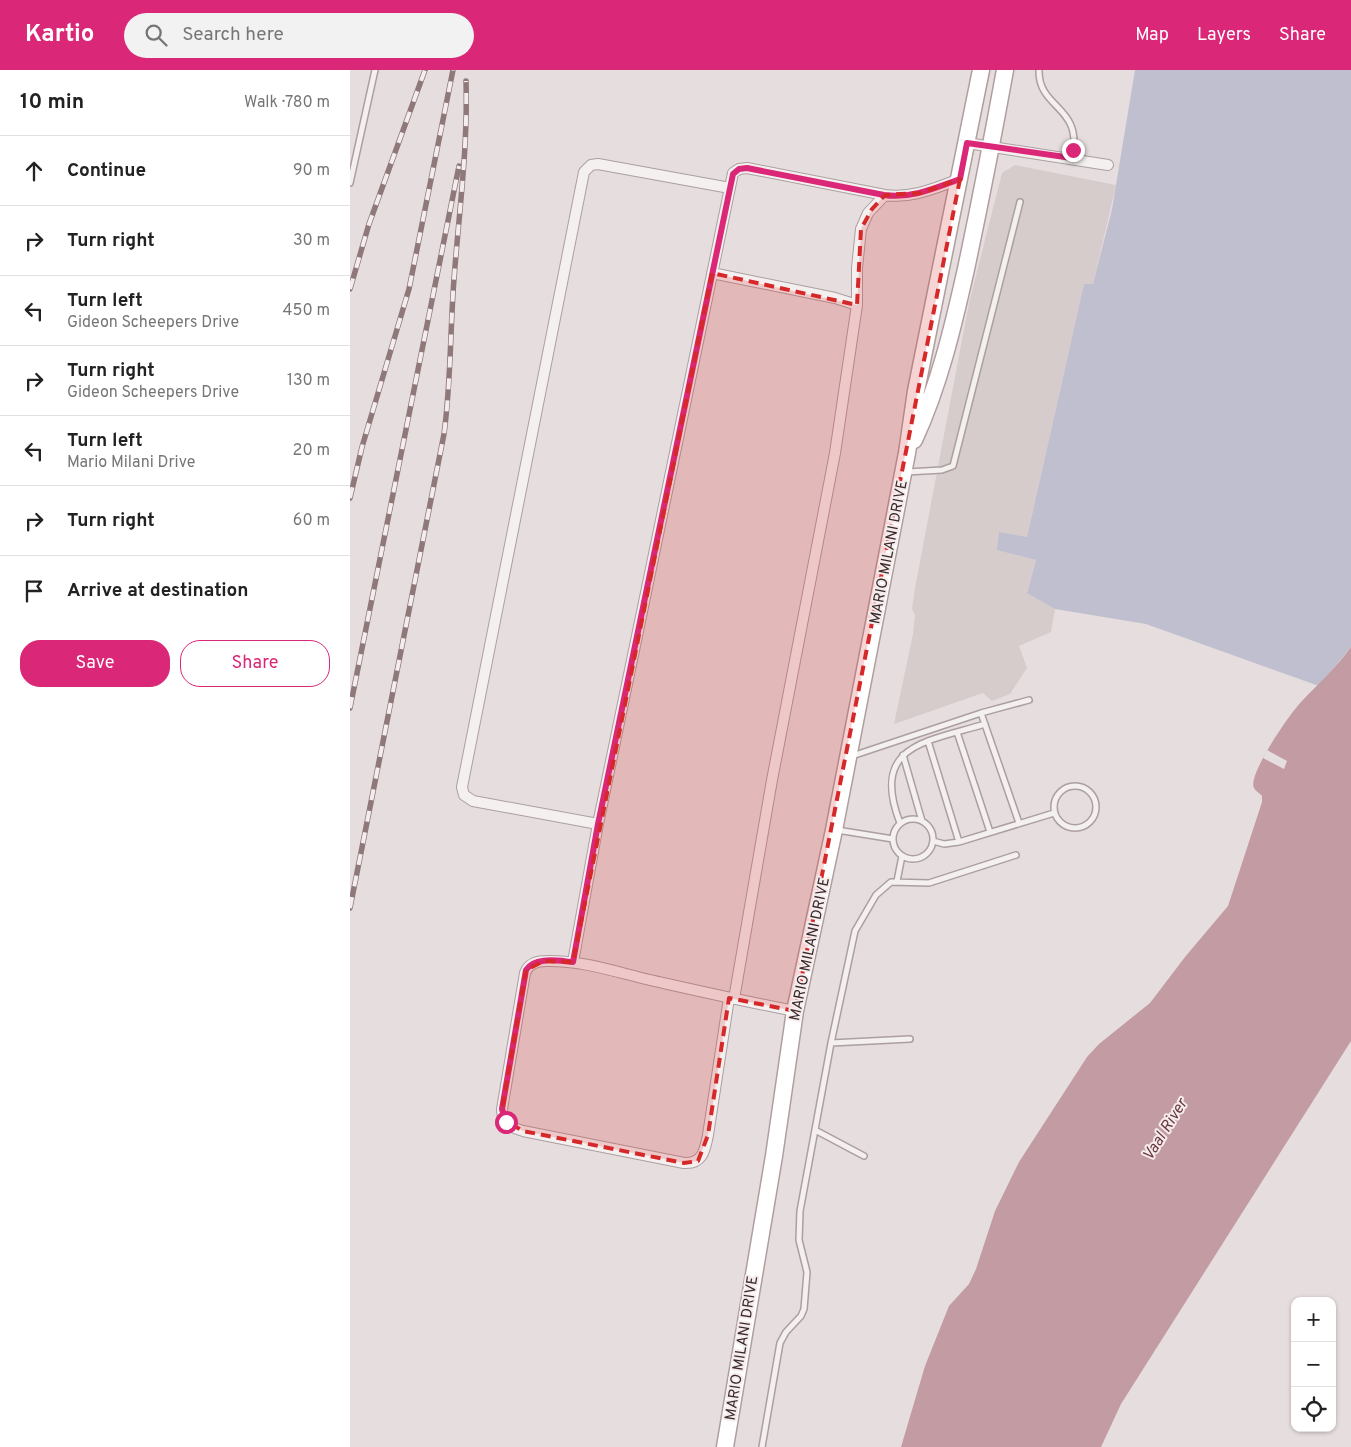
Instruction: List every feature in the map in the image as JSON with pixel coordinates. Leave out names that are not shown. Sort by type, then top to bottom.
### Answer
[{"type":"main road","name":"MARIO MILANI DRIVE","points":[[725,1447],[774,1156],[795,1011],[834,830],[846,758],[908,453],[911,422],[980,70]]},
{"type":"main road","name":"MARIO MILANI DRIVE","points":[[908,453],[923,419],[943,360],[964,278],[991,146],[1004,70]]},
{"type":"main road","points":[[940,273],[964,278]]},
{"type":"street","points":[[967,143],[1108,165]]},
{"type":"street","points":[[598,824],[473,801],[464,795],[462,787],[584,172],[591,164],[598,164],[730,188]]},
{"type":"street","points":[[573,962],[598,824],[712,273],[735,171],[747,168],[884,195],[902,196],[920,193],[960,179]]},
{"type":"street","points":[[795,1011],[731,999],[573,962],[544,961],[532,964],[526,970],[502,1109],[506,1122],[519,1130],[684,1163],[698,1161],[703,1156],[708,1135],[731,999],[772,780],[833,463],[857,305],[857,268],[861,229],[868,213],[884,195]]},
{"type":"street","points":[[712,273],[835,298],[857,305]]},
{"type":"lane","points":[[350,183],[375,70]]},
{"type":"lane","points":[[1039,70],[1041,88],[1073,127],[1075,138],[1072,158]]},
{"type":"lane","points":[[350,152],[357,152]]},
{"type":"lane","points":[[904,473],[942,470],[953,466],[1020,202]]},
{"type":"lane","points":[[846,758],[981,712],[1029,700]]},
{"type":"lane","points":[[981,712],[1019,823]]},
{"type":"lane","points":[[903,755],[922,820],[931,829],[933,842],[927,853],[915,859],[902,856],[894,846],[893,839],[900,823],[893,805],[891,786],[895,764],[903,755],[928,741],[984,724]]},
{"type":"lane","points":[[957,732],[990,832]]},
{"type":"lane","points":[[928,741],[959,842]]},
{"type":"lane","points":[[1080,786],[1087,790],[1095,800],[1095,814],[1087,825],[1081,828],[1067,828],[1061,824],[1054,813],[1055,798],[1065,788],[1080,786]]},
{"type":"lane","points":[[933,842],[944,844],[959,842],[1054,813]]},
{"type":"lane","points":[[900,823],[914,818],[922,820]]},
{"type":"lane","points":[[834,830],[893,839]]},
{"type":"lane","points":[[762,1447],[780,1343],[786,1332],[801,1316],[804,1309],[807,1272],[798,1228],[831,1043],[855,931],[885,885],[897,881],[930,883],[1016,855]]},
{"type":"lane","points":[[897,881],[902,856]]},
{"type":"lane","points":[[831,1043],[910,1039]]},
{"type":"lane","points":[[815,1130],[864,1156]]},
{"type":"highlighted area","points":[[960,179],[795,1011],[729,998],[708,1135],[698,1161],[684,1163],[523,1131],[504,1120],[502,1109],[526,970],[544,961],[573,962],[712,273],[857,305],[861,229],[872,209],[885,195],[920,193]]},
{"type":"shaded area","points":[[1135,70],[1351,70],[1351,647],[1319,686],[1146,624],[1055,609],[1027,593],[1036,560],[997,550],[999,532],[1027,537],[1084,284],[1093,284],[1112,209]]},
{"type":"shaded area","points":[[1015,165],[1116,185],[1093,284],[1084,284],[1027,537],[999,533],[998,550],[1036,560],[1027,592],[1055,609],[1051,632],[1019,646],[1027,668],[1010,694],[992,701],[983,693],[894,724],[913,634],[915,615],[912,609],[915,588],[969,303],[1002,173]]},
{"type":"water","name":"Vaal River","points":[[1351,647],[1351,1041],[1121,1404],[1101,1447],[901,1447],[925,1366],[949,1306],[969,1284],[976,1269],[995,1211],[1019,1162],[1087,1057],[1099,1044],[1150,1003],[1185,957],[1228,906],[1262,802],[1262,796],[1254,788],[1257,770],[1271,744],[1296,707],[1333,669]]},
{"type":"pier","points":[[1267,750],[1287,761],[1284,769],[1263,758]]},
{"type":"railway","points":[[350,289],[369,224],[425,70]]},
{"type":"railway","points":[[350,498],[362,447],[409,289],[453,70]]},
{"type":"railway","points":[[350,908],[444,434],[464,155],[466,81]]},
{"type":"railway","points":[[350,708],[459,166]]},
{"type":"route","points":[[506,1122],[502,1117],[502,1109],[526,970],[537,962],[573,962],[598,824],[733,174],[739,169],[747,168],[884,195],[902,196],[920,193],[960,179],[967,143],[1072,158],[1073,150]]}]
